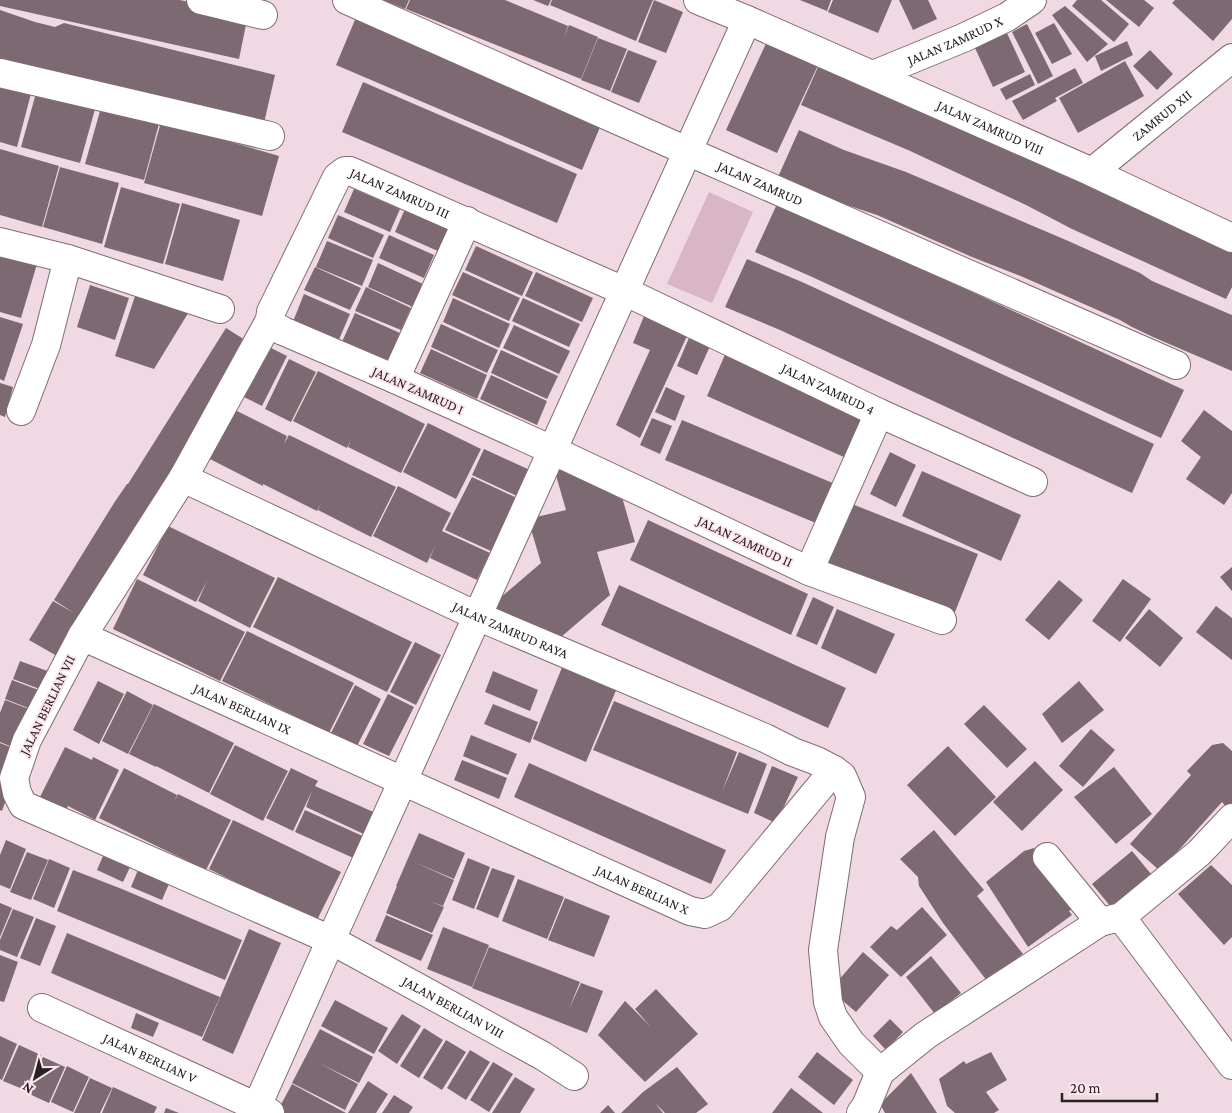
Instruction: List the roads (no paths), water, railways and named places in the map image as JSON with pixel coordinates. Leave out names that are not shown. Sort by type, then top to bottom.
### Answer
[{"type":"street","points":[[201,0],[263,15]]},
{"type":"street","name":"JALAN ZAMRUD","points":[[347,0],[1176,365]]},
{"type":"street","points":[[260,1111],[331,940],[747,20],[698,0]]},
{"type":"street","name":"JALAN ZAMRUD X","points":[[873,75],[963,38],[1007,17],[1032,0]]},
{"type":"street","name":"JALAN ZAMRUD VIII","points":[[747,20],[1092,172],[1232,238]]},
{"type":"street","name":"ZAMRUD XII","points":[[1092,172],[1232,58]]},
{"type":"street","points":[[0,73],[270,136]]},
{"type":"street","name":"JALAN ZAMRUD III","points":[[277,326],[271,312],[337,177],[340,173],[350,171],[624,291]]},
{"type":"street","points":[[395,379],[467,221]]},
{"type":"street","points":[[0,242],[68,259],[220,309]]},
{"type":"street","points":[[21,411],[46,345],[68,259]]},
{"type":"street","name":"JALAN ZAMRUD 4","points":[[624,291],[879,413],[1033,482]]},
{"type":"street","name":"JALAN ZAMRUD I","points":[[277,326],[552,450]]},
{"type":"street","name":"JALAN BERLIAN VII","points":[[277,326],[82,636],[27,740],[14,778],[17,793],[23,805],[331,940]]},
{"type":"street","points":[[809,571],[879,413]]},
{"type":"street","name":"JALAN ZAMRUD II","points":[[552,450],[809,571],[942,620]]},
{"type":"street","name":"JALAN ZAMRUD RAYA","points":[[183,478],[478,616],[765,738],[817,761],[838,773]]},
{"type":"street","name":"JALAN BERLIAN IX","points":[[82,636],[403,781]]},
{"type":"street","points":[[838,773],[851,797],[840,837],[823,950],[828,1002],[833,1017],[851,1043],[880,1072]]},
{"type":"street","name":"JALAN BERLIAN X","points":[[403,781],[690,911],[705,914],[720,907],[838,773]]},
{"type":"street","points":[[861,1113],[866,1106],[880,1072],[926,1034],[1111,920],[1199,853],[1232,818]]},
{"type":"street","points":[[1048,857],[1111,920],[1232,1065]]},
{"type":"street","name":"JALAN BERLIAN VIII","points":[[331,940],[543,1056],[574,1076]]},
{"type":"street","name":"JALAN BERLIAN V","points":[[42,1008],[260,1111]]}]
